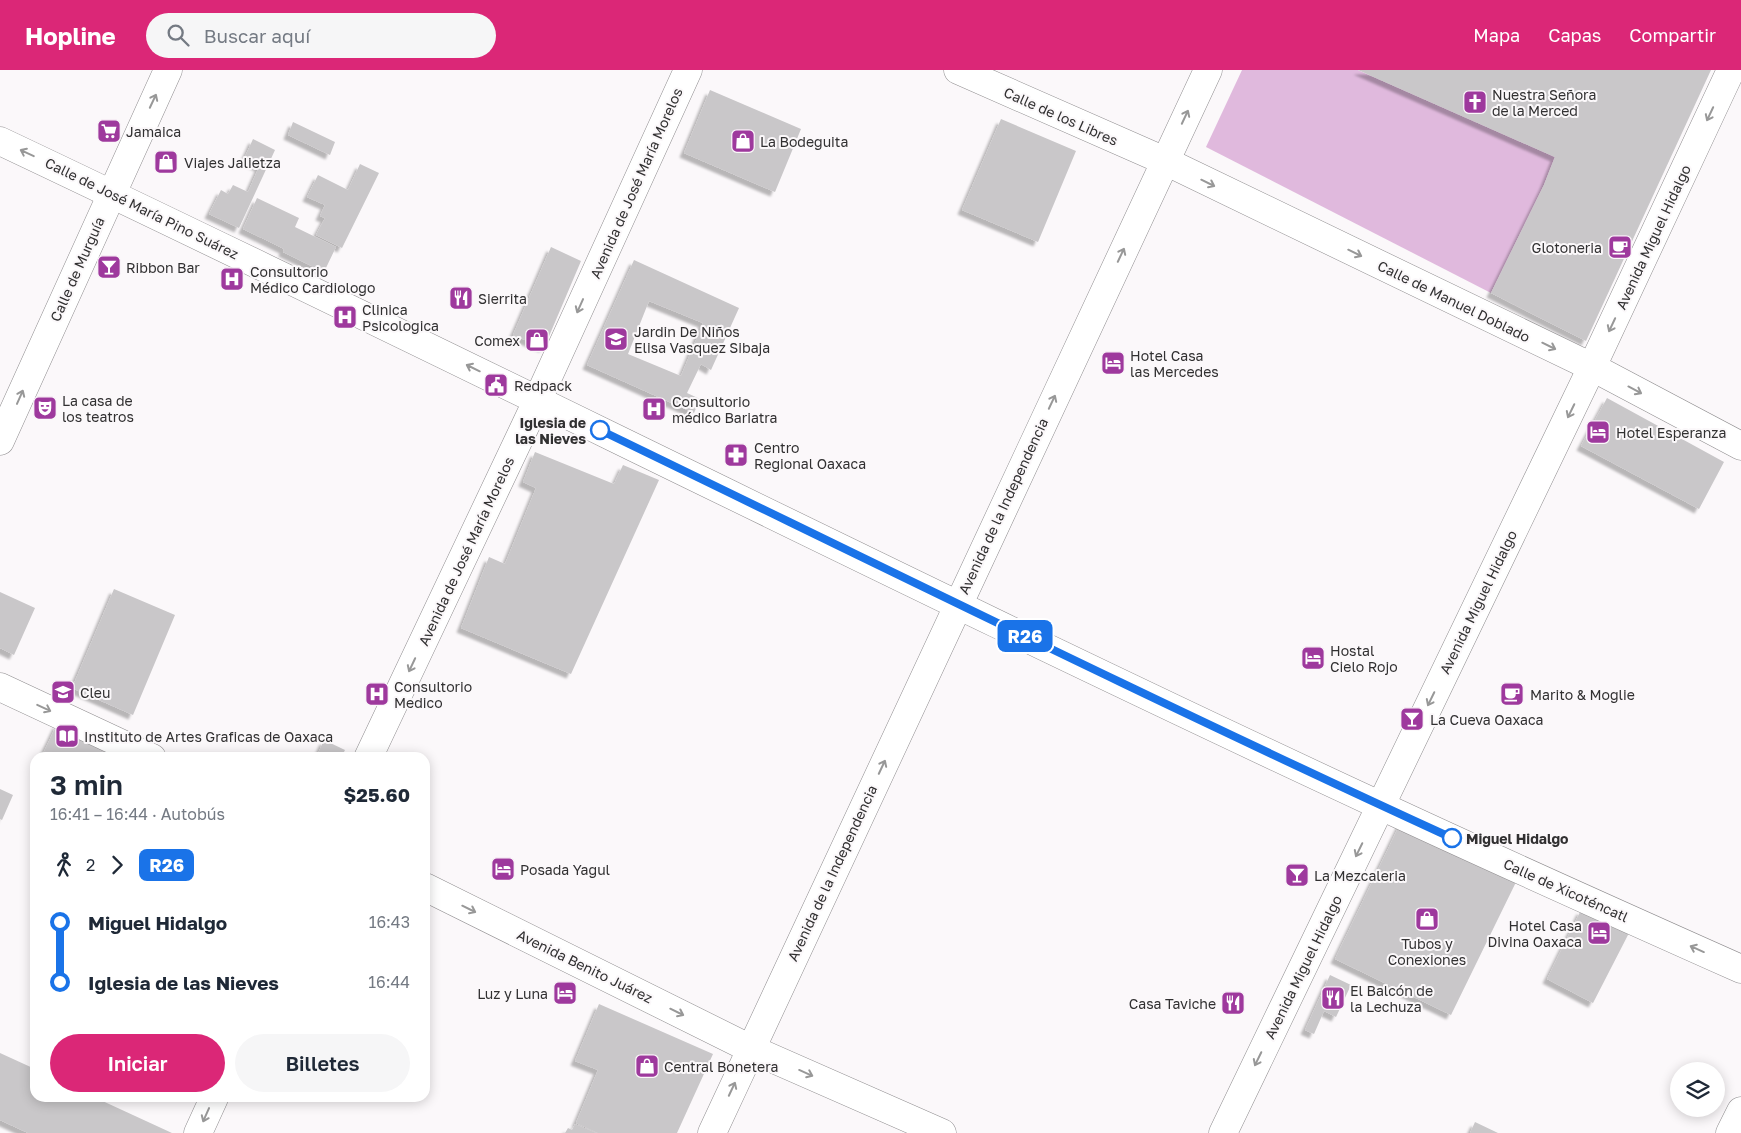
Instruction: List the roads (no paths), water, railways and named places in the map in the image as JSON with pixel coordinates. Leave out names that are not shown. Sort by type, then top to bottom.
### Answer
[{"type":"main road","name":"Calle de Murguía","points":[[0,441],[168,70]]},
{"type":"main road","name":"Avenida de José María Morelos","points":[[371,752],[538,399],[688,70]]},
{"type":"main road","name":"Calle de los Libres","points":[[958,70],[1165,162]]},
{"type":"main road","name":"Avenida de la Independencia","points":[[712,1133],[748,1048],[1208,70]]},
{"type":"main road","name":"Avenida Miguel Hidalgo","points":[[1223,1133],[1592,367],[1731,70]]},
{"type":"main road","name":"Calle de José María Pino Suárez","points":[[0,140],[538,399],[957,604]]},
{"type":"main road","name":"Calle de Manuel Doblado","points":[[1165,162],[1592,367],[1741,446]]},
{"type":"main road","name":"Calle de Xicoténcatl","points":[[957,604],[1380,806],[1741,969]]},
{"type":"main road","points":[[0,687],[139,752]]},
{"type":"main road","name":"Avenida Benito Juárez","points":[[430,889],[748,1048],[942,1133]]},
{"type":"main road","points":[[198,1133],[212,1102]]},
{"type":"main road","points":[[1730,1133],[1741,1110]]},
{"type":"place","name":"Nuestra Señora de la Merced","points":[[1475,102]]},
{"type":"place","name":"Jamaica","points":[[109,131]]},
{"type":"place","name":"La Bodeguita","points":[[743,141]]},
{"type":"place","name":"Viajes Jalietza","points":[[166,162]]},
{"type":"place","name":"Glotoneria","points":[[1620,247]]},
{"type":"place","name":"Ribbon Bar","points":[[109,267]]},
{"type":"place","name":"Consultorio Médico Cardiologo","points":[[232,279]]},
{"type":"place","name":"Sierrita","points":[[461,298]]},
{"type":"place","name":"Clinica Psicologica","points":[[345,317]]},
{"type":"place","name":"Jardin De Niños Elisa Vasquez Sibaja","points":[[616,339]]},
{"type":"place","name":"Comex","points":[[537,340]]},
{"type":"place","name":"Hotel Casa las Mercedes","points":[[1113,363]]},
{"type":"place","name":"Redpack","points":[[496,385]]},
{"type":"place","name":"La casa de los teatros","points":[[45,408]]},
{"type":"place","name":"Consultorio médico Bariatra","points":[[654,409]]},
{"type":"place","name":"Iglesia de las Nieves","points":[[600,430]]},
{"type":"place","name":"Hotel Esperanza","points":[[1598,432]]},
{"type":"place","name":"Centro Regional Oaxaca","points":[[736,455]]},
{"type":"place","name":"Hostal Cielo Rojo","points":[[1313,658]]},
{"type":"place","name":"Cleu","points":[[63,692]]},
{"type":"place","name":"Consultorio Medico","points":[[377,694]]},
{"type":"place","name":"Marito & Moglie","points":[[1512,694]]},
{"type":"place","name":"La Cueva Oaxaca","points":[[1412,719]]},
{"type":"place","name":"Instituto de Artes Graficas de Oaxaca","points":[[67,736]]},
{"type":"place","name":"Miguel Hidalgo","points":[[1452,838]]},
{"type":"place","name":"Posada Yagul","points":[[503,869]]},
{"type":"place","name":"La Mezcaleria","points":[[1297,875]]},
{"type":"place","name":"Tubos y Conexiones","points":[[1427,919]]},
{"type":"place","name":"Hotel Casa Divina Oaxaca","points":[[1599,933]]},
{"type":"place","name":"Luz y Luna","points":[[565,993]]},
{"type":"place","name":"El Balcón de la Lechuza","points":[[1333,998]]},
{"type":"place","name":"Casa Taviche","points":[[1233,1003]]},
{"type":"place","name":"Central Bonetera","points":[[647,1066]]}]
